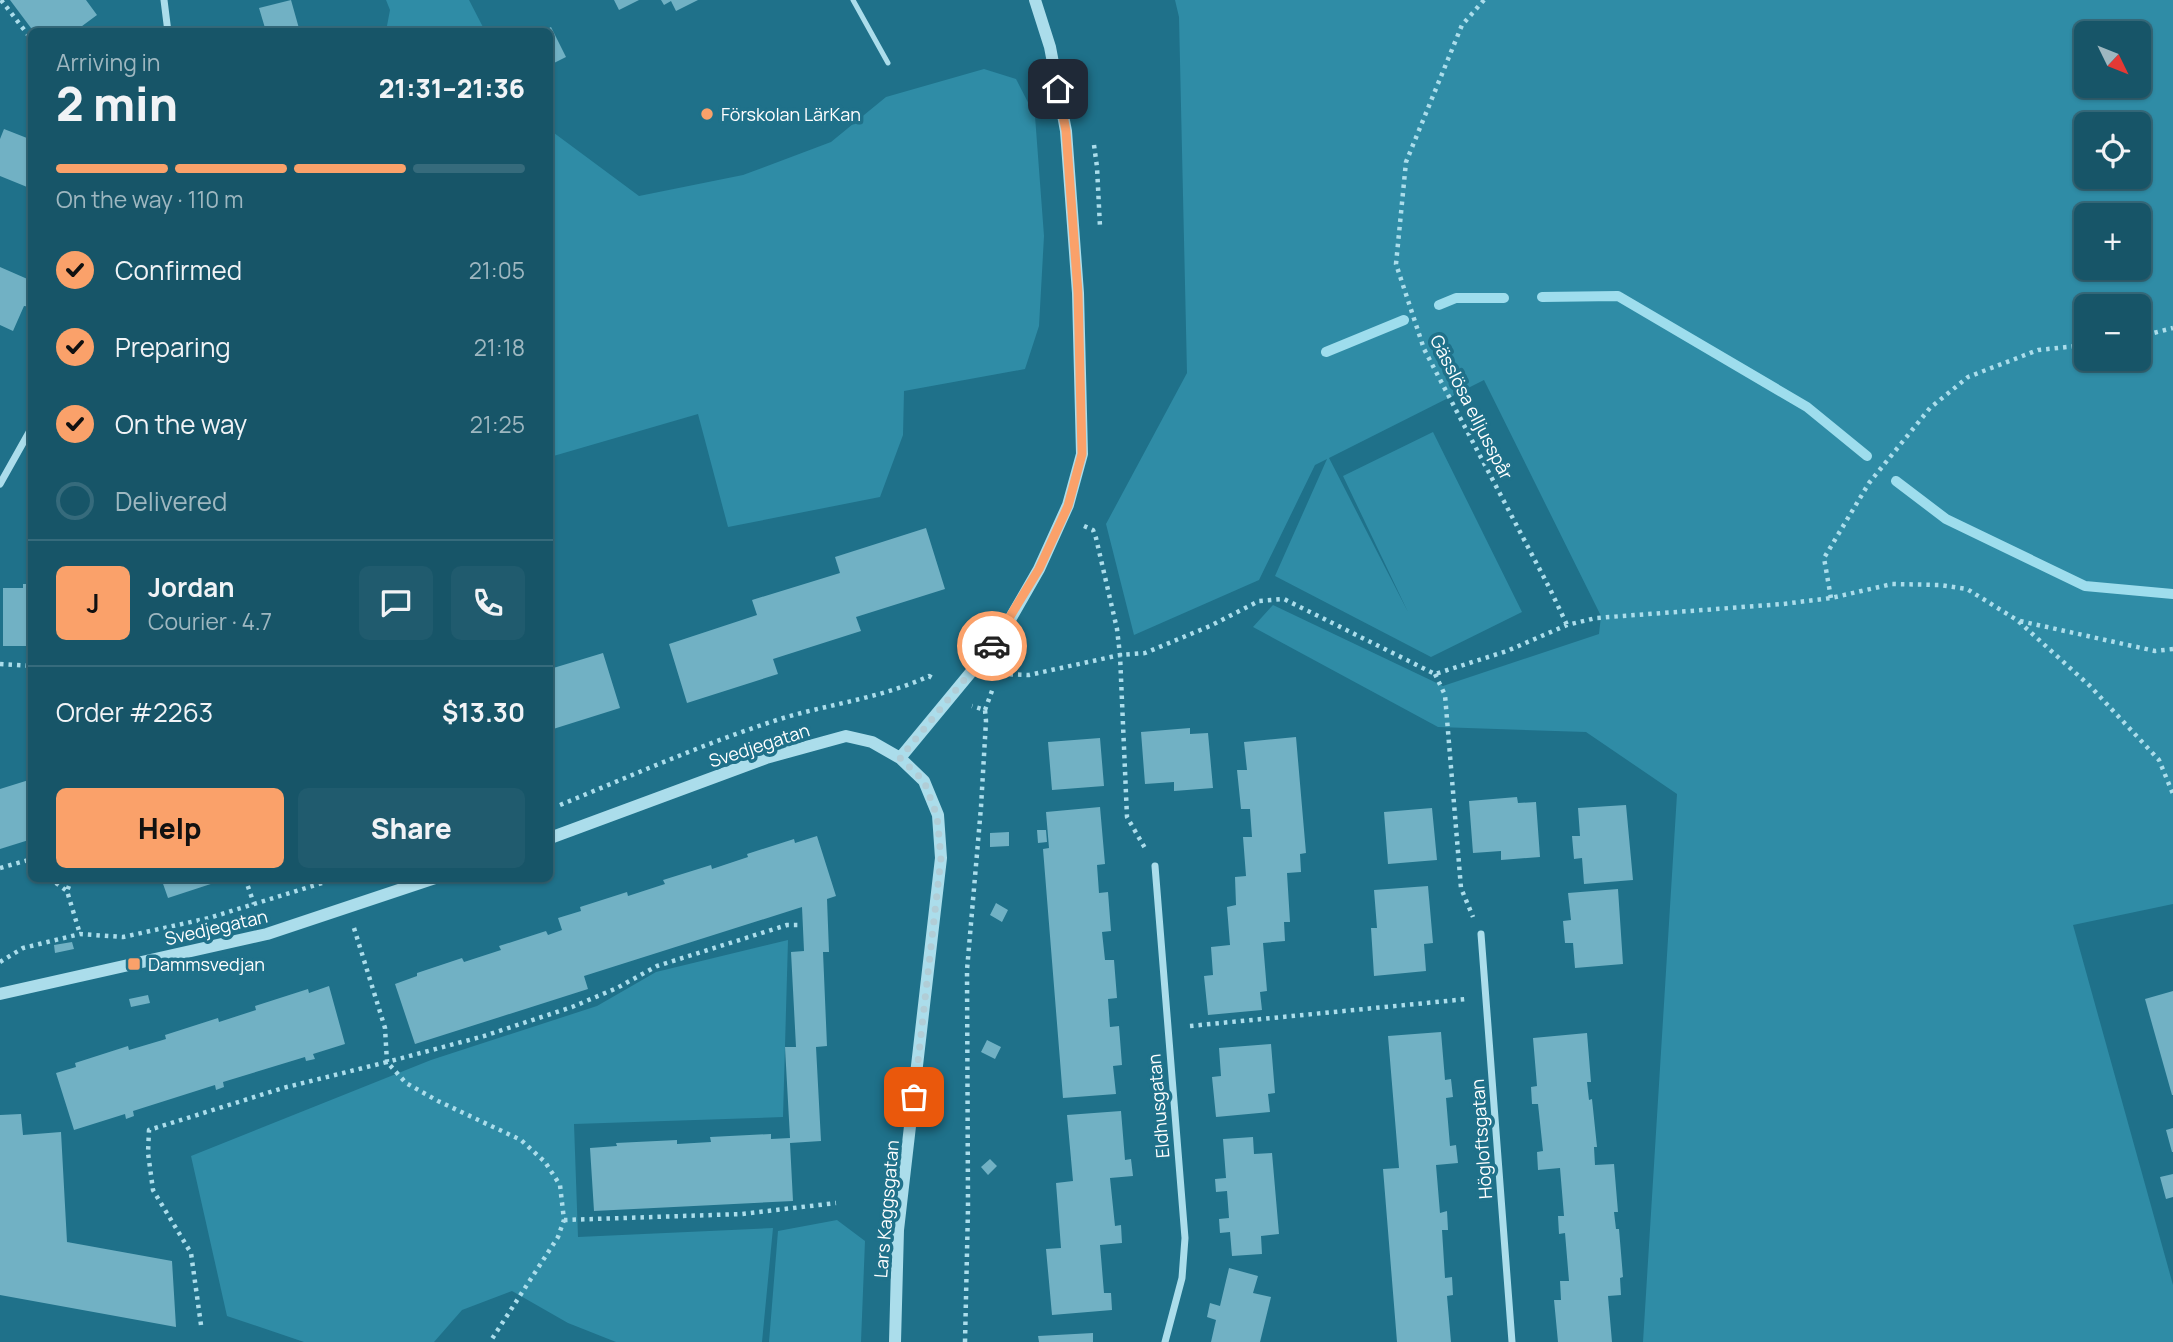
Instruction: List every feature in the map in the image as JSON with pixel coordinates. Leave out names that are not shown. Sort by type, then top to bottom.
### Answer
[{"type":"street","points":[[164,0],[168,28]]},
{"type":"street","points":[[900,758],[1000,637],[1039,569],[1068,506],[1082,454],[1078,293],[1066,131],[1050,47],[1035,0]]},
{"type":"street","points":[[0,484],[28,434]]},
{"type":"street","name":"Svedjegatan","points":[[553,837],[766,758],[846,736],[872,742],[900,758]]},
{"type":"street","name":"Lars Kaggsgatan","points":[[895,1342],[898,1230],[941,858],[937,816],[924,781],[900,758]]},
{"type":"street","name":"Eldhusgatan","points":[[1155,866],[1185,1238],[1182,1278],[1165,1342]]},
{"type":"street","name":"Svedjegatan","points":[[0,994],[267,934],[423,882]]},
{"type":"street","name":"Högloftsgatan","points":[[1481,934],[1512,1342]]},
{"type":"lane","points":[[853,0],[888,63]]},
{"type":"path","points":[[1,0],[28,35]]},
{"type":"path","name":"Gässlösa elljusspår","points":[[1484,0],[1462,25],[1406,162],[1396,264],[1424,349],[1567,625]]},
{"type":"path","points":[[2151,334],[2173,328]]},
{"type":"path","points":[[1831,597],[1824,558],[1869,483],[1930,408],[1968,377],[2038,350],[2074,346]]},
{"type":"path","points":[[1083,526],[1093,530],[1096,538],[1117,629],[1127,817],[1155,866]]},
{"type":"path","points":[[1435,674],[1507,651],[1567,625],[1596,618],[1783,604],[1892,584],[1940,585],[1967,589],[2017,620],[2090,686],[2159,760],[2173,794]]},
{"type":"path","points":[[965,1342],[968,1208],[967,970],[981,807],[985,710],[990,692],[1002,673],[1029,675],[1120,655],[1145,653],[1210,626],[1259,601],[1284,599],[1435,674],[1445,695],[1461,888],[1481,934]]},
{"type":"path","points":[[2017,620],[2155,652],[2173,649]]},
{"type":"path","points":[[0,664],[28,666]]},
{"type":"path","points":[[553,809],[661,763],[781,719],[908,686],[929,676],[976,709],[985,710]]},
{"type":"path","points":[[0,868],[28,860]]},
{"type":"path","points":[[55,882],[67,891],[80,934]]},
{"type":"path","points":[[67,891],[70,882]]},
{"type":"path","points":[[246,882],[254,904]]},
{"type":"path","points":[[0,962],[23,948],[80,934],[123,937],[209,918],[325,882]]},
{"type":"path","points":[[348,907],[385,1028],[387,1062],[406,1083],[521,1140],[545,1162],[560,1185],[564,1220],[558,1237],[490,1342]]},
{"type":"path","points":[[201,1325],[191,1253],[153,1190],[148,1153],[149,1130],[283,1088],[484,1037],[572,1007],[617,988],[657,966],[787,925],[798,925]]},
{"type":"path","points":[[1168,1029],[1486,997]]},
{"type":"path","points":[[564,1220],[742,1214],[836,1203]]},
{"type":"shaded area","points":[[386,0],[469,0],[483,28],[387,28],[390,10]]},
{"type":"shaded area","points":[[1175,0],[2173,0],[2173,904],[2073,925],[2173,1285],[2173,1342],[1643,1342],[1677,794],[1586,732],[1438,727],[1253,627],[1273,605],[1443,686],[1599,634],[1601,616],[1484,380],[1329,458],[1408,612],[1343,476],[1433,432],[1522,612],[1431,657],[1275,576],[1327,459],[1315,465],[1259,580],[1134,635],[1106,524],[1187,373],[1179,17]]},
{"type":"shaded area","points":[[984,69],[1016,79],[1035,116],[1044,236],[1039,326],[1025,369],[904,391],[903,435],[880,497],[728,527],[698,414],[553,456],[553,132],[639,196],[743,175],[831,142],[886,97]]},
{"type":"shaded area","points":[[788,940],[783,1117],[574,1124],[578,1237],[773,1228],[762,1342],[616,1342],[568,1323],[512,1291],[462,1310],[434,1342],[304,1342],[227,1316],[191,1156],[431,1060],[597,1006],[656,972]]},
{"type":"shaded area","points":[[837,1220],[865,1241],[861,1342],[769,1342],[778,1231]]},
{"type":"building","points":[[10,0],[86,0],[97,15],[79,28],[31,28]]},
{"type":"building","points":[[291,0],[299,28],[265,28],[259,8]]},
{"type":"building","points":[[614,0],[639,0],[619,10]]},
{"type":"building","points":[[661,0],[698,0],[676,11],[671,1],[664,5]]},
{"type":"building","points":[[553,31],[566,57],[553,64]]},
{"type":"building","points":[[4,129],[28,138],[28,187],[0,176],[0,139]]},
{"type":"building","points":[[0,267],[28,279],[28,306],[24,306],[13,331],[0,325]]},
{"type":"building","points":[[926,528],[945,589],[856,617],[861,631],[773,659],[778,674],[687,703],[669,644],[757,615],[752,600],[840,573],[835,557]]},
{"type":"building","points":[[23,584],[28,584],[28,646],[3,646],[3,588],[23,588]]},
{"type":"building","points":[[603,653],[620,708],[553,729],[553,668]]},
{"type":"building","points":[[1190,728],[1190,734],[1208,733],[1213,788],[1174,791],[1174,782],[1145,784],[1141,732]]},
{"type":"building","points":[[1296,737],[1306,853],[1300,854],[1301,872],[1287,873],[1290,922],[1284,922],[1285,941],[1263,943],[1267,991],[1260,992],[1262,1010],[1208,1015],[1204,976],[1213,975],[1211,947],[1230,945],[1227,907],[1236,905],[1235,877],[1246,876],[1243,837],[1252,837],[1250,809],[1241,809],[1237,770],[1247,770],[1244,742]]},
{"type":"building","points":[[1100,738],[1104,786],[1052,790],[1048,742]]},
{"type":"building","points":[[28,780],[28,840],[0,849],[0,789]]},
{"type":"building","points":[[1517,797],[1518,803],[1536,802],[1540,857],[1501,860],[1501,851],[1473,853],[1469,801]]},
{"type":"building","points":[[1626,805],[1633,880],[1584,884],[1582,858],[1574,859],[1572,836],[1580,836],[1578,808]]},
{"type":"building","points":[[1100,807],[1105,864],[1097,865],[1099,893],[1108,892],[1111,931],[1102,932],[1105,960],[1114,960],[1117,998],[1108,999],[1110,1027],[1119,1026],[1122,1065],[1113,1066],[1116,1094],[1063,1098],[1043,849],[1049,848],[1046,812]]},
{"type":"building","points":[[1432,808],[1437,860],[1388,864],[1384,812]]},
{"type":"building","points":[[1037,830],[1046,830],[1047,842],[1038,843]]},
{"type":"building","points":[[1009,832],[1009,846],[990,847],[990,833]]},
{"type":"building","points":[[817,836],[836,896],[827,899],[829,952],[823,952],[827,1046],[816,1047],[821,1141],[790,1143],[793,1201],[594,1211],[590,1148],[617,1146],[616,1143],[677,1140],[677,1144],[711,1142],[710,1137],[771,1134],[771,1139],[790,1138],[785,1047],[796,1047],[791,952],[804,951],[802,907],[584,976],[588,989],[415,1044],[395,984],[417,976],[417,973],[462,958],[464,962],[501,950],[499,946],[546,931],[548,935],[562,930],[558,918],[581,911],[580,907],[627,892],[628,896],[665,884],[663,880],[711,865],[712,869],[794,839],[795,843]]},
{"type":"building","points":[[162,882],[217,882],[168,898]]},
{"type":"building","points":[[1428,886],[1433,943],[1424,944],[1426,971],[1374,976],[1371,928],[1377,928],[1374,890]]},
{"type":"building","points":[[1618,889],[1623,964],[1575,968],[1573,943],[1565,943],[1563,921],[1571,920],[1568,893]]},
{"type":"building","points":[[996,903],[1008,910],[1002,922],[990,915]]},
{"type":"building","points":[[72,942],[74,949],[55,953],[54,945]]},
{"type":"building","points":[[329,986],[345,1044],[313,1054],[315,1059],[306,1061],[305,1057],[223,1082],[224,1087],[216,1090],[215,1085],[133,1111],[134,1116],[126,1119],[125,1114],[74,1130],[56,1073],[76,1067],[75,1063],[128,1046],[129,1050],[166,1039],[165,1035],[218,1018],[219,1022],[256,1010],[255,1006],[308,989],[309,993]]},
{"type":"building","points":[[2173,991],[2173,1095],[2172,1095],[2145,999]]},
{"type":"building","points":[[148,995],[150,1003],[131,1007],[129,999]]},
{"type":"building","points":[[1441,1032],[1445,1080],[1451,1079],[1453,1097],[1446,1098],[1450,1146],[1456,1145],[1458,1163],[1436,1165],[1440,1213],[1447,1211],[1448,1230],[1442,1230],[1445,1278],[1452,1277],[1453,1295],[1447,1296],[1451,1342],[1397,1342],[1383,1169],[1399,1168],[1388,1036]]},
{"type":"building","points":[[1587,1033],[1591,1082],[1587,1082],[1589,1100],[1592,1099],[1597,1147],[1594,1147],[1595,1165],[1614,1164],[1618,1212],[1614,1212],[1616,1229],[1619,1229],[1623,1277],[1620,1278],[1621,1295],[1608,1296],[1612,1342],[1558,1342],[1554,1300],[1561,1300],[1560,1281],[1569,1281],[1565,1233],[1559,1234],[1558,1216],[1564,1216],[1560,1168],[1538,1170],[1537,1152],[1543,1151],[1538,1104],[1532,1104],[1531,1087],[1537,1086],[1533,1038]]},
{"type":"building","points":[[987,1040],[1001,1047],[995,1059],[981,1052]]},
{"type":"building","points":[[1271,1044],[1275,1093],[1268,1094],[1270,1112],[1216,1117],[1212,1077],[1221,1076],[1219,1048]]},
{"type":"building","points":[[1121,1111],[1125,1160],[1131,1159],[1133,1176],[1110,1178],[1115,1226],[1121,1225],[1122,1243],[1100,1245],[1104,1293],[1111,1293],[1112,1310],[1052,1315],[1046,1249],[1061,1248],[1056,1183],[1073,1181],[1067,1115]]},
{"type":"building","points":[[21,1114],[23,1135],[61,1132],[67,1242],[172,1261],[176,1327],[0,1295],[0,1115]]},
{"type":"building","points":[[2173,1128],[2173,1152],[2172,1152],[2166,1130]]},
{"type":"building","points":[[1253,1137],[1254,1154],[1272,1153],[1279,1234],[1261,1236],[1262,1254],[1232,1256],[1230,1232],[1220,1233],[1219,1219],[1229,1218],[1227,1191],[1216,1192],[1215,1179],[1226,1178],[1223,1139]]},
{"type":"building","points":[[990,1159],[997,1166],[988,1175],[981,1167]]},
{"type":"building","points":[[2173,1174],[2173,1197],[2166,1199],[2160,1177]]},
{"type":"building","points":[[1229,1268],[1258,1276],[1253,1293],[1271,1297],[1260,1342],[1211,1342],[1216,1320],[1207,1317],[1210,1303],[1220,1306]]},
{"type":"building","points":[[1093,1333],[1093,1342],[1039,1342],[1038,1336]]},
{"type":"waterway","points":[[1542,297],[1618,296],[1807,407],[1867,456]]},
{"type":"waterway","points":[[1439,305],[1456,298],[1504,298]]},
{"type":"waterway","points":[[1326,352],[1404,320]]},
{"type":"waterway","points":[[1896,481],[1946,519],[2085,586],[2173,594]]},
{"type":"way so far","points":[[914,1097],[941,858],[937,816],[924,781],[900,758],[992,646]]},
{"type":"place","name":"Förskolan LärKan","points":[[707,114]]},
{"type":"place","name":"Dammsvedjan","points":[[134,964]]},
{"type":"route","points":[[992,646],[1000,637],[1039,569],[1068,506],[1082,454],[1078,293],[1066,131],[1058,89]]}]
